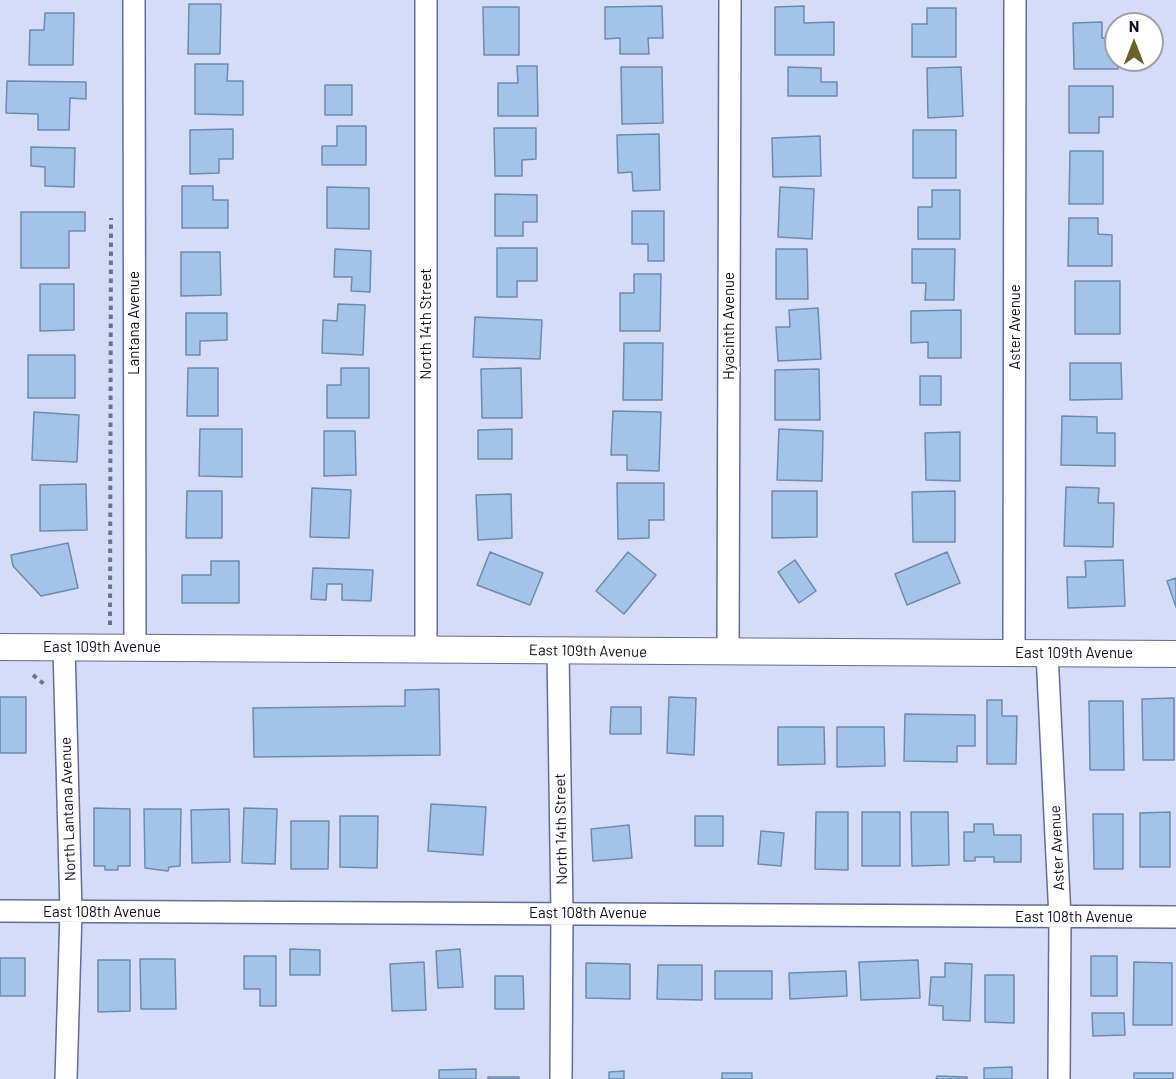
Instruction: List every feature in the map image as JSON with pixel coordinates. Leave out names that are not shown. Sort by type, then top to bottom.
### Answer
[{"type":"street","name":"Lantana Avenue","points":[[134,0],[135,647]]},
{"type":"street","name":"North 14th Street","points":[[426,0],[426,648]]},
{"type":"street","name":"Hyacinth Avenue","points":[[728,652],[730,0]]},
{"type":"street","name":"Aster Avenue","points":[[1014,653],[1015,0]]},
{"type":"street","name":"East 109th Avenue","points":[[0,647],[1176,654]]},
{"type":"street","name":"North Lantana Avenue","points":[[64,647],[71,912],[66,1079]]},
{"type":"street","name":"North 14th Street","points":[[558,651],[562,913],[561,1079]]},
{"type":"street","name":"Aster Avenue","points":[[1047,653],[1060,918],[1059,1079]]},
{"type":"street","name":"East 108th Avenue","points":[[0,911],[1176,917]]},
{"type":"path","points":[[110,647],[111,215]]},
{"type":"building","points":[[189,4],[221,4],[220,54],[188,54]]},
{"type":"building","points":[[662,6],[663,38],[648,38],[649,54],[620,54],[620,38],[605,39],[605,7]]},
{"type":"building","points":[[804,6],[804,23],[834,22],[834,55],[775,55],[775,7]]},
{"type":"building","points":[[483,7],[519,7],[519,55],[484,55]]},
{"type":"building","points":[[927,8],[956,8],[956,57],[912,57],[912,24],[927,24]]},
{"type":"building","points":[[45,13],[74,13],[73,65],[29,65],[30,30],[44,30]]},
{"type":"building","points":[[1102,22],[1104,69],[1074,69],[1073,23]]},
{"type":"building","points":[[195,64],[228,64],[227,81],[243,81],[243,115],[195,114]]},
{"type":"building","points":[[517,66],[537,66],[538,116],[498,116],[498,83],[518,83]]},
{"type":"building","points":[[621,67],[662,67],[663,123],[622,124]]},
{"type":"building","points":[[788,67],[821,68],[821,82],[837,82],[837,96],[788,96]]},
{"type":"building","points":[[961,67],[963,116],[928,118],[927,68]]},
{"type":"building","points":[[7,81],[86,82],[86,99],[70,98],[69,130],[38,130],[38,114],[6,113]]},
{"type":"building","points":[[325,85],[352,85],[352,115],[325,115]]},
{"type":"building","points":[[1069,86],[1113,86],[1113,117],[1099,117],[1099,133],[1069,133]]},
{"type":"building","points":[[337,126],[366,126],[366,165],[322,165],[322,146],[337,146]]},
{"type":"building","points":[[494,128],[536,128],[536,159],[522,160],[522,176],[495,176]]},
{"type":"building","points":[[233,129],[233,159],[219,159],[219,173],[190,174],[190,130]]},
{"type":"building","points":[[913,130],[956,130],[956,178],[913,178]]},
{"type":"building","points":[[659,134],[660,190],[633,191],[632,172],[618,173],[617,135]]},
{"type":"building","points":[[820,136],[821,176],[773,177],[772,138]]},
{"type":"building","points":[[31,147],[75,148],[74,187],[45,186],[45,167],[31,166]]},
{"type":"building","points":[[1070,151],[1103,151],[1103,204],[1069,204]]},
{"type":"building","points":[[182,186],[213,186],[213,200],[228,200],[228,228],[182,228]]},
{"type":"building","points":[[327,187],[369,188],[369,229],[327,228]]},
{"type":"building","points":[[780,187],[814,189],[812,239],[778,237]]},
{"type":"building","points":[[932,190],[960,190],[960,239],[918,239],[918,207],[932,207]]},
{"type":"building","points":[[495,194],[537,195],[537,222],[523,222],[523,236],[495,236]]},
{"type":"building","points":[[632,211],[664,211],[664,261],[648,261],[648,244],[632,244]]},
{"type":"building","points":[[21,212],[85,212],[85,231],[69,231],[69,268],[21,268]]},
{"type":"building","points":[[1069,218],[1098,218],[1098,234],[1112,235],[1112,266],[1068,266]]},
{"type":"building","points":[[497,248],[537,248],[537,281],[517,281],[517,297],[497,297]]},
{"type":"building","points":[[335,249],[371,251],[370,292],[351,291],[352,277],[334,277]]},
{"type":"building","points":[[776,249],[807,249],[808,299],[776,299]]},
{"type":"building","points":[[912,249],[955,249],[954,300],[925,300],[926,283],[912,283]]},
{"type":"building","points":[[181,252],[220,252],[221,295],[181,296]]},
{"type":"building","points":[[634,274],[661,274],[660,331],[620,331],[620,293],[634,293]]},
{"type":"building","points":[[1075,281],[1120,281],[1120,334],[1075,334]]},
{"type":"building","points":[[40,284],[74,284],[74,330],[40,331]]},
{"type":"building","points":[[338,304],[365,305],[363,355],[322,353],[323,320],[337,321]]},
{"type":"building","points":[[818,308],[821,359],[778,361],[776,327],[790,327],[789,310]]},
{"type":"building","points":[[961,310],[961,358],[928,358],[928,342],[911,343],[911,311]]},
{"type":"building","points":[[186,313],[227,313],[227,340],[200,341],[200,355],[186,355]]},
{"type":"building","points":[[475,317],[542,320],[540,359],[473,357]]},
{"type":"building","points":[[624,343],[663,343],[662,400],[623,400]]},
{"type":"building","points":[[28,355],[75,355],[75,398],[28,398]]},
{"type":"building","points":[[1070,363],[1121,363],[1122,399],[1070,400]]},
{"type":"building","points":[[188,368],[218,368],[218,416],[187,416]]},
{"type":"building","points":[[341,368],[369,368],[369,418],[327,418],[327,385],[341,385]]},
{"type":"building","points":[[521,368],[522,418],[482,418],[481,369]]},
{"type":"building","points":[[819,369],[820,420],[775,420],[775,370]]},
{"type":"building","points":[[920,376],[941,376],[941,405],[920,405]]},
{"type":"building","points":[[613,411],[661,412],[659,471],[627,470],[627,455],[611,455]]},
{"type":"building","points":[[34,412],[79,415],[77,462],[32,460]]},
{"type":"building","points":[[1062,416],[1097,417],[1097,433],[1115,433],[1115,466],[1061,465]]},
{"type":"building","points":[[200,429],[242,429],[242,477],[199,476]]},
{"type":"building","points":[[512,429],[512,459],[478,459],[478,430]]},
{"type":"building","points":[[779,429],[823,431],[822,481],[777,480]]},
{"type":"building","points":[[324,431],[355,431],[356,475],[324,476]]},
{"type":"building","points":[[960,432],[960,481],[926,480],[925,433]]},
{"type":"building","points":[[617,483],[664,483],[664,520],[649,520],[649,538],[618,539]]},
{"type":"building","points":[[86,484],[87,530],[40,531],[40,485]]},
{"type":"building","points":[[1066,487],[1099,488],[1098,503],[1114,503],[1113,547],[1064,546]]},
{"type":"building","points":[[312,488],[351,490],[349,538],[310,537]]},
{"type":"building","points":[[187,491],[222,491],[222,538],[186,538]]},
{"type":"building","points":[[772,491],[817,491],[817,537],[772,538]]},
{"type":"building","points":[[955,491],[955,542],[913,542],[912,492]]},
{"type":"building","points":[[511,494],[512,538],[478,540],[476,495]]},
{"type":"building","points":[[68,543],[78,588],[41,596],[13,566],[11,555]]},
{"type":"building","points":[[490,552],[543,573],[530,605],[477,585]]},
{"type":"building","points":[[628,552],[656,575],[624,614],[596,591]]},
{"type":"building","points":[[947,552],[960,583],[907,605],[895,574]]},
{"type":"building","points":[[795,560],[816,591],[799,603],[778,572]]},
{"type":"building","points":[[1123,560],[1125,606],[1068,608],[1067,577],[1086,577],[1085,561]]},
{"type":"building","points":[[211,561],[239,561],[239,603],[182,603],[182,575],[211,575]]},
{"type":"building","points":[[313,568],[373,570],[371,601],[342,600],[342,584],[327,584],[326,600],[311,599]]},
{"type":"building","points":[[1176,578],[1176,607],[1167,581]]},
{"type":"building","points":[[439,689],[440,755],[254,757],[253,708],[405,706],[405,690]]},
{"type":"building","points":[[0,697],[26,697],[26,753],[0,753]]},
{"type":"building","points":[[669,697],[696,698],[694,755],[667,753]]},
{"type":"building","points":[[1174,698],[1174,760],[1143,760],[1142,699]]},
{"type":"building","points":[[987,700],[1002,700],[1002,716],[1017,716],[1016,764],[987,764]]},
{"type":"building","points":[[1089,701],[1123,701],[1124,770],[1090,770]]},
{"type":"building","points":[[611,707],[641,707],[641,734],[610,734]]},
{"type":"building","points":[[905,714],[975,715],[975,746],[957,746],[957,762],[904,761]]},
{"type":"building","points":[[778,727],[824,727],[825,764],[778,765]]},
{"type":"building","points":[[837,727],[884,727],[885,766],[837,767]]},
{"type":"building","points":[[431,804],[486,807],[483,855],[428,851]]},
{"type":"building","points":[[94,808],[130,809],[130,866],[118,866],[118,870],[105,870],[105,866],[94,866]]},
{"type":"building","points":[[244,808],[277,809],[275,864],[242,863]]},
{"type":"building","points":[[144,809],[181,809],[180,866],[169,867],[168,871],[145,868]]},
{"type":"building","points":[[229,809],[230,862],[192,863],[191,810]]},
{"type":"building","points":[[816,812],[848,812],[848,870],[815,869]]},
{"type":"building","points":[[862,812],[900,812],[900,866],[862,866]]},
{"type":"building","points":[[911,812],[948,812],[949,865],[912,866]]},
{"type":"building","points":[[1170,812],[1170,867],[1140,867],[1140,813]]},
{"type":"building","points":[[1093,814],[1123,814],[1123,869],[1094,869]]},
{"type":"building","points":[[340,816],[378,816],[377,868],[340,867]]},
{"type":"building","points":[[695,816],[723,816],[723,846],[695,846]]},
{"type":"building","points":[[291,821],[329,821],[328,869],[291,869]]},
{"type":"building","points":[[974,824],[993,824],[994,835],[1021,835],[1021,862],[994,862],[994,857],[975,857],[975,861],[964,861],[964,832],[974,832]]},
{"type":"building","points":[[629,825],[632,858],[593,861],[591,829]]},
{"type":"building","points":[[761,831],[784,833],[781,866],[758,864]]},
{"type":"building","points":[[290,949],[320,950],[320,975],[290,975]]},
{"type":"building","points":[[460,949],[463,987],[438,988],[436,951]]},
{"type":"building","points":[[244,956],[276,956],[276,1006],[260,1006],[260,989],[244,989]]},
{"type":"building","points":[[1091,956],[1117,956],[1117,996],[1091,996]]},
{"type":"building","points":[[0,958],[25,958],[25,996],[0,996]]},
{"type":"building","points":[[140,959],[175,959],[176,1009],[141,1009]]},
{"type":"building","points":[[98,960],[130,960],[130,1011],[98,1012]]},
{"type":"building","points":[[918,960],[920,998],[861,1000],[859,962]]},
{"type":"building","points":[[424,962],[426,1010],[392,1011],[390,964]]},
{"type":"building","points":[[1134,962],[1172,963],[1172,1025],[1133,1025]]},
{"type":"building","points":[[586,963],[630,964],[630,999],[586,998]]},
{"type":"building","points":[[945,963],[972,964],[970,1021],[943,1020],[943,1006],[929,1005],[931,977],[945,977]]},
{"type":"building","points":[[658,965],[702,965],[702,1000],[657,999]]},
{"type":"building","points":[[715,971],[772,971],[772,999],[715,999]]},
{"type":"building","points":[[846,971],[847,996],[790,999],[789,973]]},
{"type":"building","points":[[985,975],[1014,975],[1014,1023],[985,1022]]},
{"type":"building","points":[[495,976],[523,976],[524,1009],[495,1009]]},
{"type":"building","points":[[1092,1013],[1124,1013],[1125,1035],[1093,1036]]},
{"type":"building","points":[[1012,1067],[1012,1079],[984,1079],[984,1068]]},
{"type":"building","points":[[476,1069],[476,1079],[439,1079],[439,1070]]},
{"type":"building","points":[[624,1071],[624,1079],[609,1079],[609,1072]]},
{"type":"building","points":[[722,1073],[752,1073],[752,1079],[722,1079]]},
{"type":"building","points":[[1134,1073],[1173,1073],[1173,1079],[1134,1079]]},
{"type":"building","points":[[937,1076],[967,1077],[967,1079],[936,1079]]},
{"type":"building","points":[[488,1077],[519,1077],[519,1079],[488,1079]]}]
